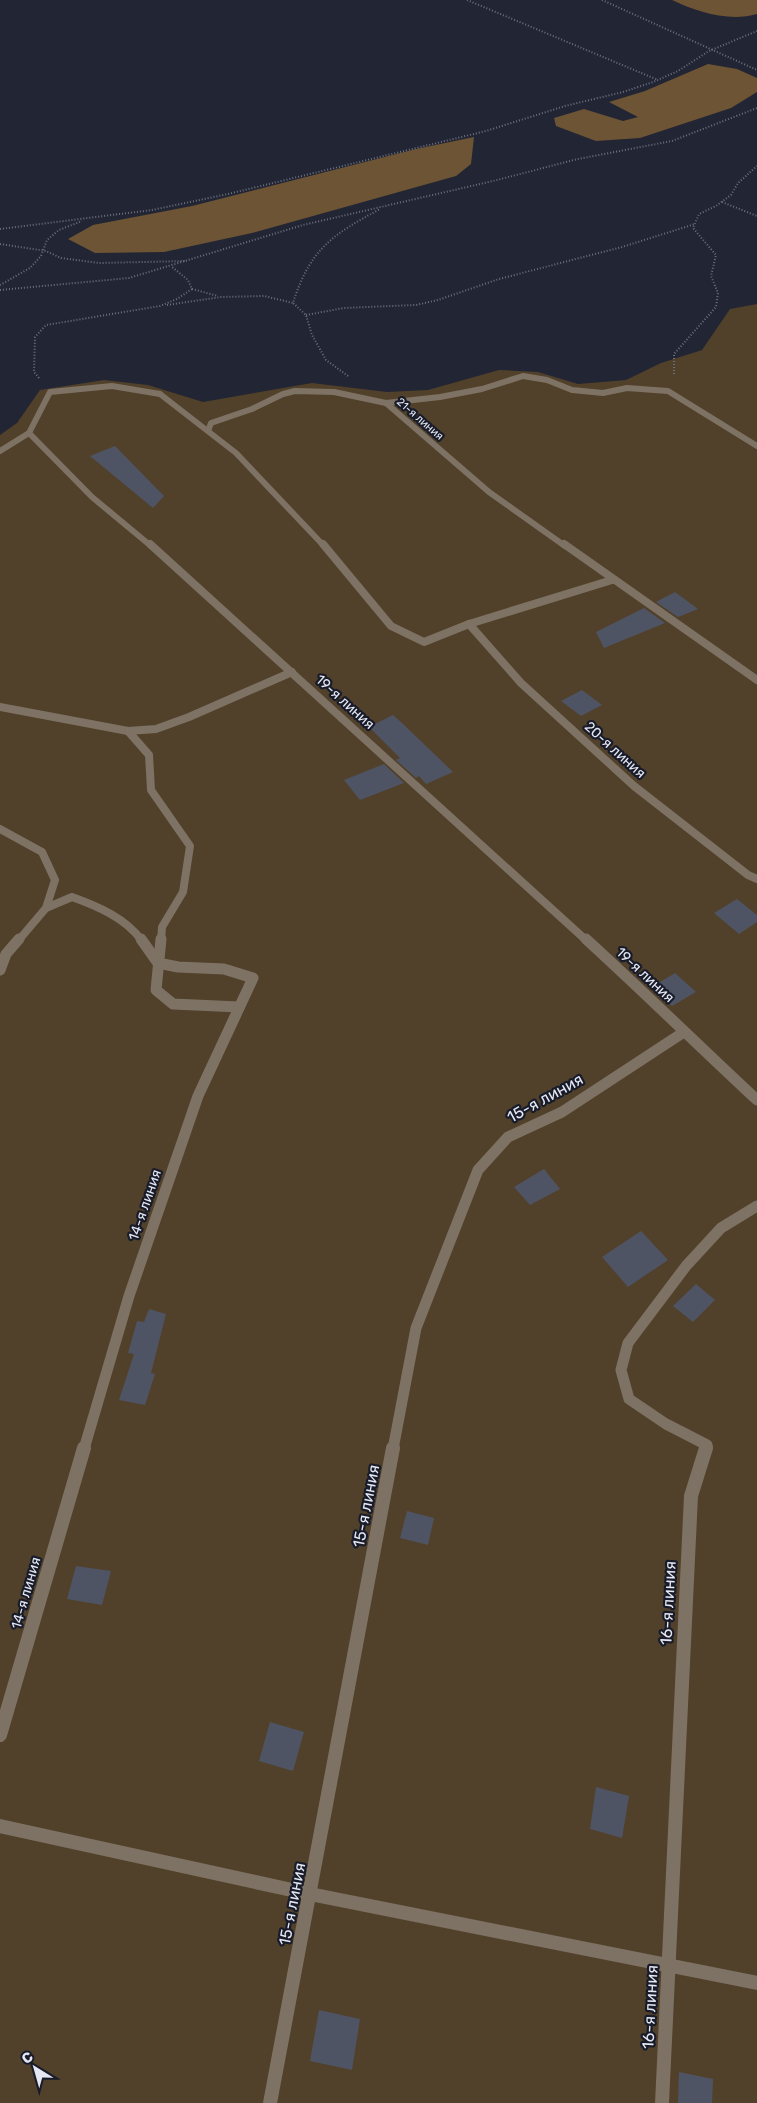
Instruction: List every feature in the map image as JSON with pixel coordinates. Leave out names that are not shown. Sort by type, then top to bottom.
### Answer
[{"type":"street","name":"21-я линия","points":[[386,403],[440,397],[482,389],[523,376],[547,380],[572,390],[603,393],[627,388],[668,391],[757,446]]},
{"type":"street","points":[[0,451],[29,433],[50,392],[112,386],[160,394],[236,453],[319,538],[391,626],[424,642],[470,624],[612,580]]},
{"type":"street","points":[[208,430],[211,422],[252,409],[284,394],[303,391],[338,392],[386,403]]},
{"type":"street","name":"21-я линия","points":[[386,403],[489,492],[757,680]]},
{"type":"street","name":"19-я линия","points":[[29,433],[92,497],[146,542],[292,672],[654,1002],[757,1100]]},
{"type":"street","name":"20-я линия","points":[[470,624],[521,683],[634,786],[748,875],[757,879]]},
{"type":"street","points":[[0,707],[128,731],[156,729],[189,717],[292,672]]},
{"type":"street","points":[[128,731],[149,755],[151,790],[190,846],[183,892],[162,927],[156,990],[173,1004],[239,1007]]},
{"type":"street","points":[[0,829],[42,852],[55,880],[46,908],[6,954],[0,970]]},
{"type":"street","points":[[46,908],[72,897],[98,908],[135,931],[158,963]]},
{"type":"street","name":"14-я линия","points":[[0,1735],[129,1296],[198,1096],[253,978],[224,969],[178,967],[158,963]]},
{"type":"street","name":"15-я линия","points":[[270,2103],[416,1328],[478,1170],[508,1137],[562,1112],[684,1032]]},
{"type":"street","name":"16-я линия","points":[[662,2103],[691,1496],[707,1445],[666,1424],[629,1399],[621,1370],[628,1343],[686,1266],[721,1228],[757,1206]]},
{"type":"street","points":[[0,1826],[310,1894],[757,1983]]},
{"type":"path","points":[[467,0],[659,80]]},
{"type":"path","points":[[602,0],[709,51],[757,70]]},
{"type":"path","points":[[0,229],[152,210],[228,194],[486,131],[565,106],[623,92],[659,80],[678,71],[709,51],[757,31]]},
{"type":"path","points":[[0,290],[129,278],[195,260],[304,225],[578,159],[672,141],[757,108]]},
{"type":"path","points":[[668,391],[674,376],[674,354],[716,307],[718,293],[711,276],[716,255],[693,228],[699,214],[731,195],[738,183],[757,166]]},
{"type":"path","points":[[721,202],[757,216]]},
{"type":"path","points":[[293,303],[304,269],[315,253],[329,239],[385,206]]},
{"type":"path","points":[[0,285],[28,271],[46,251],[47,240],[58,230],[89,219]]},
{"type":"path","points":[[306,315],[344,308],[416,305],[438,300],[499,279],[632,244],[695,224]]},
{"type":"path","points":[[0,244],[46,251],[61,258],[98,263],[195,260]]},
{"type":"path","points":[[171,267],[188,280],[192,289]]},
{"type":"path","points":[[160,306],[177,299],[192,289],[221,297]]},
{"type":"path","points":[[50,392],[34,372],[35,337],[46,325],[221,297],[264,296],[293,303],[306,315],[312,335],[326,360],[349,376]]},
{"type":"shaded area","points":[[672,0],[757,0],[757,14],[735,17],[724,16],[702,12]]},
{"type":"shaded area","points":[[708,64],[737,69],[757,78],[757,92],[731,108],[640,138],[596,141],[556,126],[554,118],[584,109],[623,121],[638,117],[609,102],[645,91]]},
{"type":"shaded area","points":[[474,137],[471,164],[456,176],[252,233],[164,252],[95,253],[68,239],[93,225],[192,206],[416,149]]},
{"type":"shaded area","points":[[757,304],[757,2103],[0,2103],[0,435],[17,423],[40,390],[104,380],[148,385],[203,402],[312,383],[387,392],[428,390],[499,370],[538,372],[578,384],[626,380],[661,363],[702,350],[730,309]]},
{"type":"building","points":[[115,446],[164,496],[153,508],[90,456]]},
{"type":"building","points":[[675,592],[698,609],[678,617],[656,602]]},
{"type":"building","points":[[644,608],[665,623],[604,648],[596,632]]},
{"type":"building","points":[[582,690],[602,705],[581,716],[561,701]]},
{"type":"building","points":[[393,715],[453,772],[426,784],[419,776],[416,778],[396,760],[400,758],[369,727]]},
{"type":"building","points":[[384,764],[404,783],[360,800],[344,780]]},
{"type":"building","points":[[737,899],[757,915],[757,922],[739,934],[714,913]]},
{"type":"building","points":[[675,973],[696,992],[672,1006],[652,987]]},
{"type":"building","points":[[544,1169],[560,1189],[530,1205],[514,1187]]},
{"type":"building","points":[[641,1231],[668,1260],[628,1287],[602,1257]]},
{"type":"building","points":[[696,1284],[715,1300],[693,1322],[673,1306]]},
{"type":"building","points":[[149,1309],[166,1314],[151,1373],[155,1374],[145,1405],[119,1400],[134,1354],[128,1353],[137,1321],[144,1322]]},
{"type":"building","points":[[407,1511],[434,1518],[428,1545],[400,1538]]},
{"type":"building","points":[[76,1566],[111,1571],[102,1605],[67,1599]]},
{"type":"building","points":[[270,1722],[304,1732],[293,1771],[259,1761]]},
{"type":"building","points":[[596,1787],[629,1796],[622,1838],[590,1829]]},
{"type":"building","points":[[319,2010],[360,2019],[352,2070],[310,2061]]},
{"type":"building","points":[[679,2072],[713,2079],[712,2103],[678,2103]]}]
